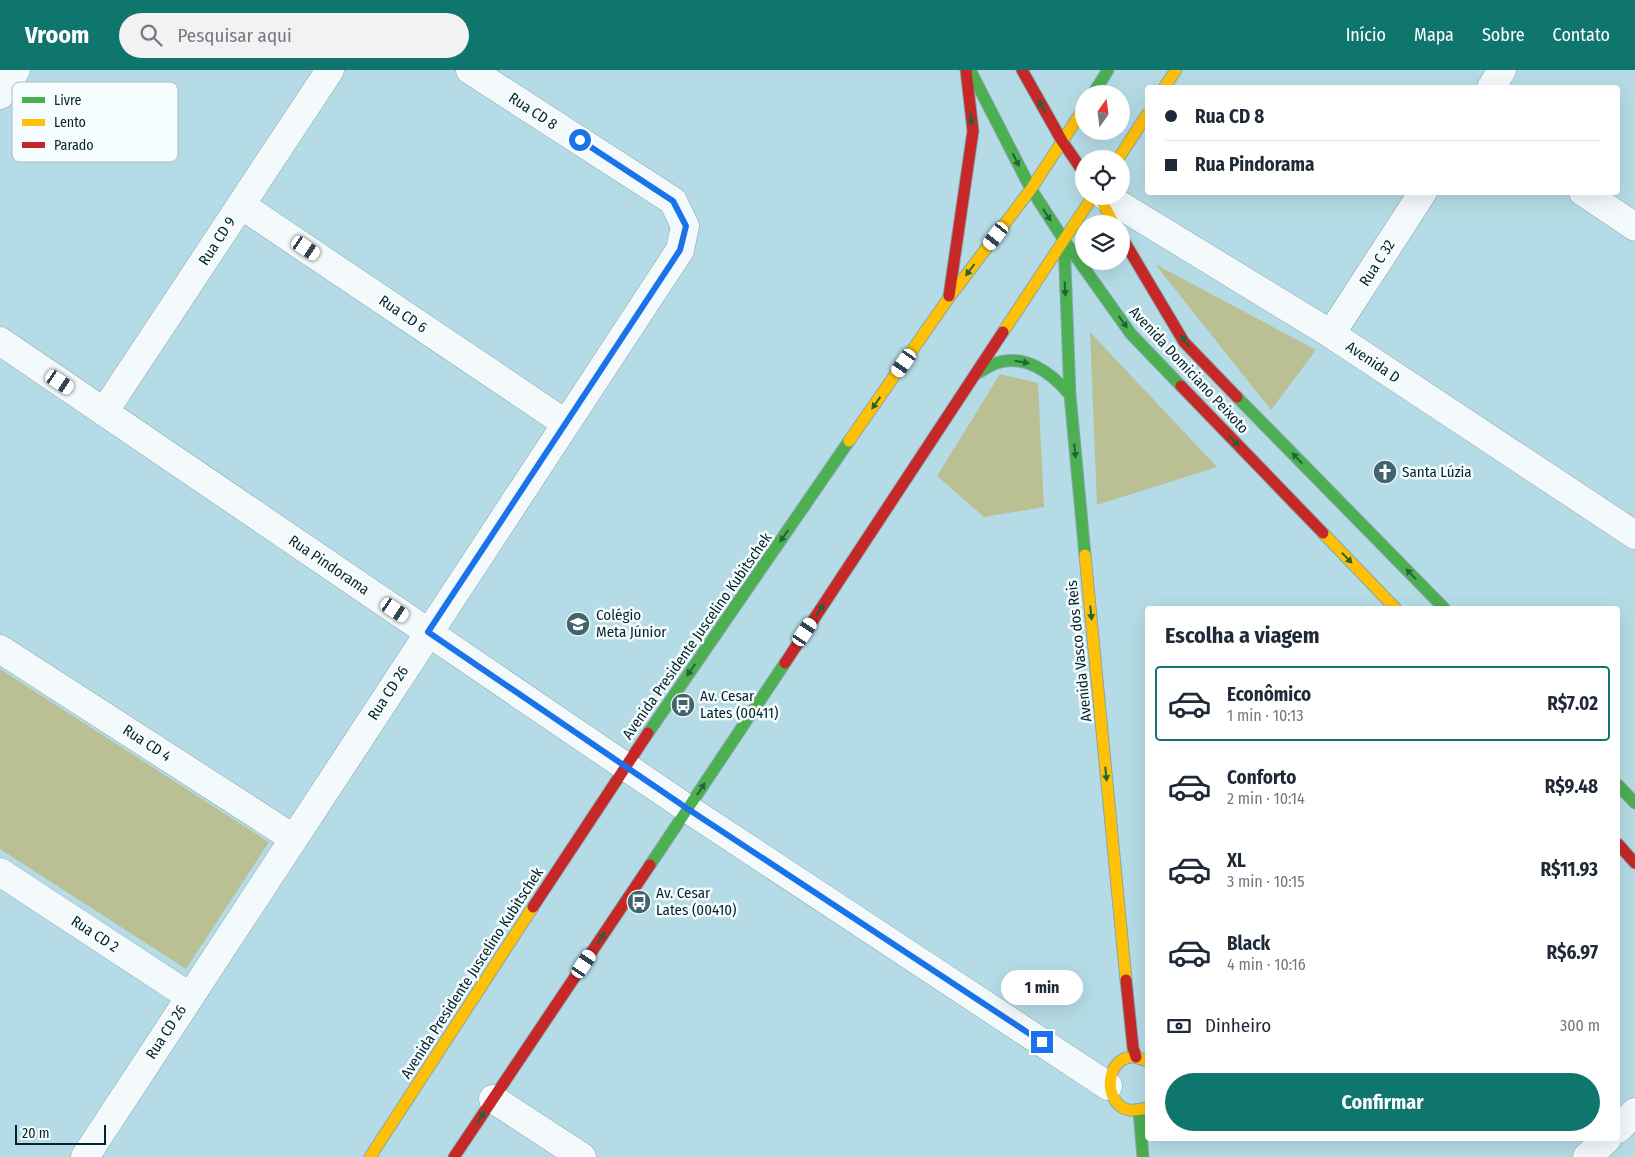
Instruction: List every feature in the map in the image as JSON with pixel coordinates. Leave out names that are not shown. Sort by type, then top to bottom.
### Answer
[{"type":"main road","points":[[948,299],[973,131],[966,70]]},
{"type":"main road","name":"Avenida Domiciano Peixoto","points":[[970,70],[1031,189],[1064,240],[1131,334],[1393,606]]},
{"type":"main road","points":[[1022,70],[1062,141],[1075,160]]},
{"type":"main road","points":[[1099,85],[1108,70]]},
{"type":"main road","points":[[1166,85],[1176,70]]},
{"type":"main road","points":[[1124,150],[1145,118]]},
{"type":"main road","name":"Avenida Presidente Juscelino Kubitschek","points":[[370,1157],[624,766],[948,299],[1031,189],[1075,122]]},
{"type":"main road","points":[[454,1157],[688,809],[1087,205]]},
{"type":"main road","name":"Avenida Vasco dos Reis","points":[[1064,240],[1070,395],[1133,1048],[1136,1057]]},
{"type":"main road","name":"Avenida Domiciano Peixoto","points":[[1130,251],[1184,342],[1442,606]]},
{"type":"main road","points":[[976,374],[994,364],[1019,360],[1041,368],[1060,383],[1070,395]]},
{"type":"main road","points":[[1620,787],[1635,803]]},
{"type":"main road","points":[[1620,846],[1635,863]]},
{"type":"main road","points":[[1143,1157],[1143,1110],[1130,1111],[1122,1108],[1115,1102],[1108,1086],[1113,1069],[1119,1063],[1136,1057],[1145,1060]]},
{"type":"street","points":[[0,95],[16,70]]},
{"type":"street","name":"Rua CD 9","points":[[104,412],[330,70]]},
{"type":"street","name":"Rua CD 8","points":[[470,70],[673,201],[686,226]]},
{"type":"street","points":[[1493,85],[1502,70]]},
{"type":"street","name":"Rua C 32","points":[[1331,334],[1421,195]]},
{"type":"street","points":[[1587,195],[1635,227]]},
{"type":"street","name":"Rua CD 6","points":[[241,204],[565,424]]},
{"type":"street","name":"Avenida D","points":[[1120,205],[1331,334],[1635,535]]},
{"type":"street","name":"Rua CD 26","points":[[85,1157],[680,250],[686,226]]},
{"type":"street","name":"Rua Pindorama","points":[[0,341],[624,766],[1108,1086]]},
{"type":"street","name":"Rua CD 4","points":[[0,649],[293,838]]},
{"type":"street","name":"Rua CD 2","points":[[0,872],[189,996]]},
{"type":"street","points":[[493,1099],[582,1157]]},
{"type":"street","points":[[1620,1126],[1635,1112]]},
{"type":"street","points":[[1587,1157],[1604,1141]]},
{"type":"green space","points":[[1155,264],[1316,350],[1271,410]]},
{"type":"green space","points":[[1090,332],[1217,467],[1097,505]]},
{"type":"green space","points":[[1000,374],[1038,383],[1044,507],[984,517],[937,476]]},
{"type":"green space","points":[[0,669],[269,842],[186,969],[0,849]]},
{"type":"traffic: fast","points":[[970,70],[1031,189],[1064,240],[1131,334],[1181,386]]},
{"type":"traffic: fast","points":[[1099,85],[1108,70]]},
{"type":"traffic: fast","points":[[1064,240],[1070,395],[1085,555]]},
{"type":"traffic: fast","points":[[976,374],[994,364],[1005,361],[1026,363],[1046,372],[1070,395]]},
{"type":"traffic: fast","points":[[1237,397],[1442,606]]},
{"type":"traffic: fast","points":[[648,733],[849,441]]},
{"type":"traffic: fast","points":[[650,865],[785,663]]},
{"type":"traffic: fast","points":[[1620,787],[1635,803]]},
{"type":"traffic: fast","points":[[1139,1111],[1143,1157]]},
{"type":"traffic: slow","points":[[1166,85],[1176,70]]},
{"type":"traffic: slow","points":[[1124,150],[1145,118]]},
{"type":"traffic: slow","points":[[849,441],[948,299],[1031,189],[1075,122]]},
{"type":"traffic: slow","points":[[1003,332],[1087,205]]},
{"type":"traffic: slow","points":[[1104,205],[1109,215]]},
{"type":"traffic: slow","points":[[1323,533],[1393,606]]},
{"type":"traffic: slow","points":[[1085,555],[1126,980]]},
{"type":"traffic: slow","points":[[370,1157],[533,907]]},
{"type":"traffic: slow","points":[[1145,1060],[1136,1057],[1124,1059],[1117,1064],[1112,1072],[1110,1081],[1114,1099],[1120,1106],[1129,1110],[1145,1109]]},
{"type":"traffic: jam","points":[[949,296],[973,131],[966,70]]},
{"type":"traffic: jam","points":[[1022,70],[1062,141],[1075,160]]},
{"type":"traffic: jam","points":[[1130,251],[1184,342],[1237,397]]},
{"type":"traffic: jam","points":[[785,663],[1003,332]]},
{"type":"traffic: jam","points":[[1181,386],[1323,533]]},
{"type":"traffic: jam","points":[[533,907],[648,733]]},
{"type":"traffic: jam","points":[[1620,846],[1635,863]]},
{"type":"traffic: jam","points":[[454,1157],[650,865]]},
{"type":"traffic: jam","points":[[1126,980],[1133,1048],[1136,1057]]},
{"type":"place","name":"Santa Lúzia","points":[[1385,472]]},
{"type":"place","name":"Colégio Meta Júnior","points":[[578,624]]},
{"type":"place","name":"Av. Cesar Lates (00411)","points":[[683,705]]},
{"type":"place","name":"Av. Cesar Lates (00410)","points":[[639,902]]},
{"type":"route","points":[[580,140],[673,201],[686,226],[680,250],[428,632],[688,809],[1042,1042]]}]
